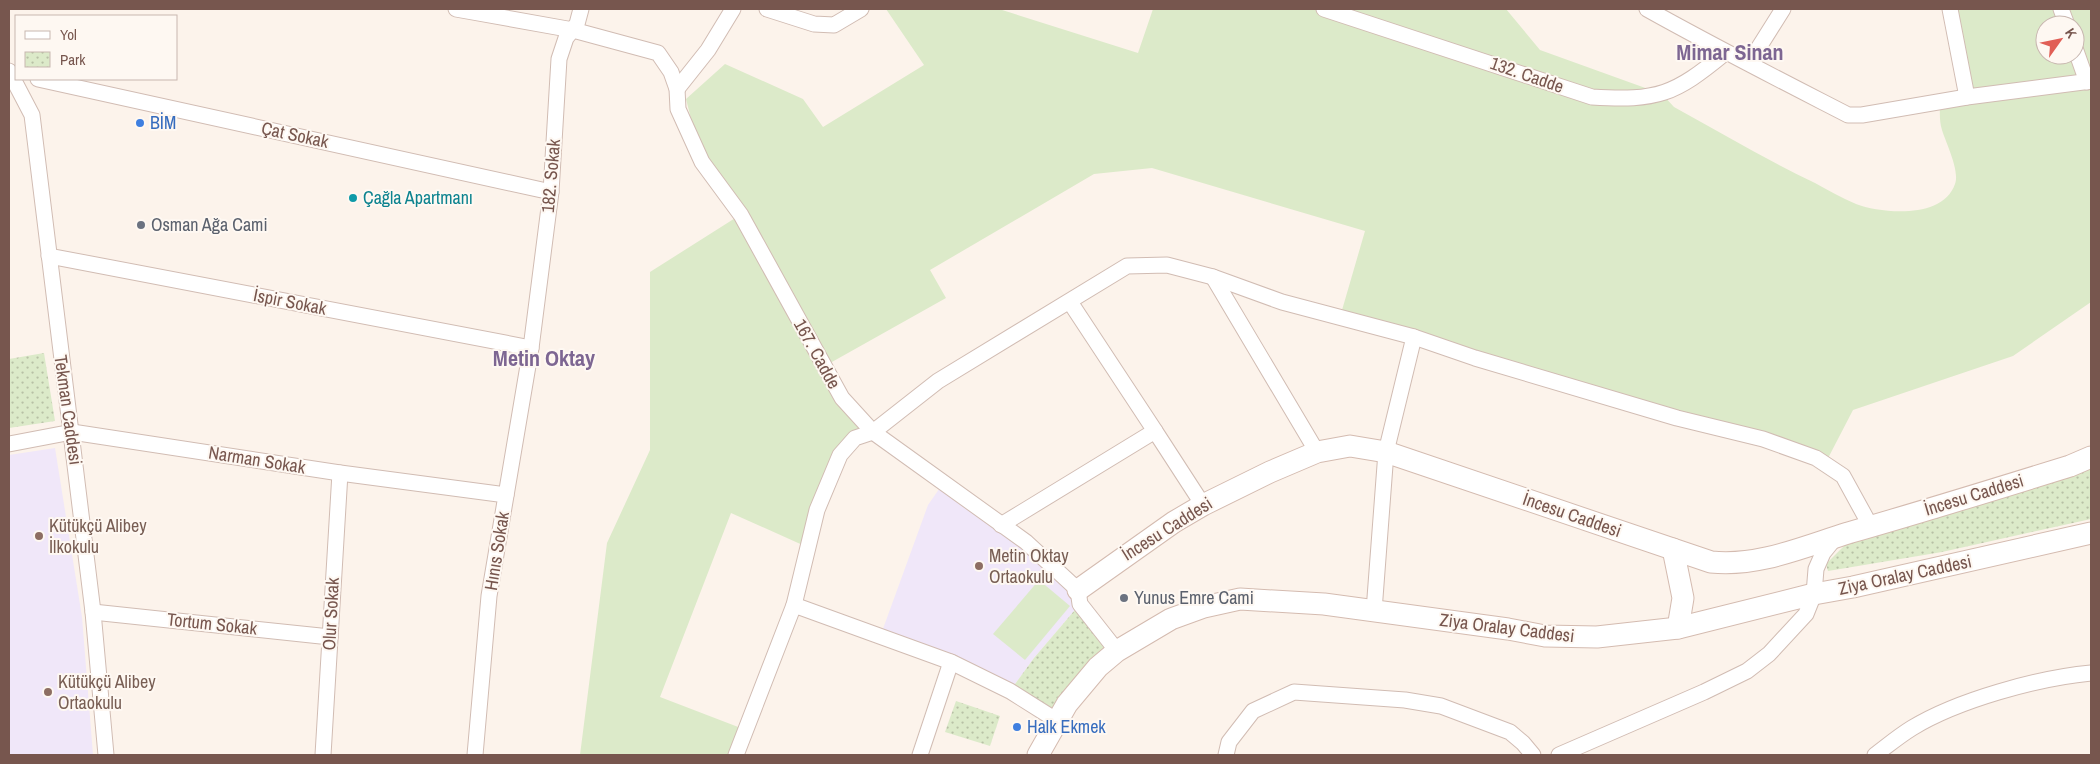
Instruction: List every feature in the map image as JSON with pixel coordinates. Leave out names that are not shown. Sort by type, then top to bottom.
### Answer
[{"type":"main road","name":"İncesu Caddesi","points":[[1078,590],[1136,547],[1203,504],[1317,452],[1350,446],[1386,452],[1711,562],[1733,564],[1756,560],[1870,527],[2070,466],[2091,457]]},
{"type":"main road","name":"Ziya Oralay Caddesi","points":[[1038,755],[1056,720],[1081,686],[1117,651],[1172,619],[1204,607],[1240,599],[1288,600],[1508,629],[1546,636],[1597,638],[1678,628],[1814,594],[1863,585],[2091,533]]},
{"type":"main road","points":[[1673,549],[1683,598],[1678,628]]},
{"type":"street","name":"167. Cadde","points":[[456,9],[573,30],[658,53],[671,72],[677,89],[678,109],[702,162],[741,215],[842,398],[873,432],[1026,542],[1078,590],[1080,604],[1117,651]]},
{"type":"street","name":"182. Sokak","points":[[531,348],[551,192],[559,59],[566,38],[573,30],[581,9]]},
{"type":"street","points":[[677,89],[708,50],[733,9]]},
{"type":"street","points":[[767,9],[814,24],[834,25],[861,9]]},
{"type":"street","name":"132. Cadde","points":[[1324,9],[1592,97],[1625,99],[1654,97],[1696,77],[1725,53]]},
{"type":"street","points":[[1647,9],[1725,53],[1749,63],[1848,115],[1862,115],[1967,97],[2089,81],[2082,65]]},
{"type":"street","points":[[1749,63],[1783,9]]},
{"type":"street","points":[[1950,9],[1967,97]]},
{"type":"street","name":"Tekman Caddesi","points":[[15,80],[32,115],[93,612],[106,755]]},
{"type":"street","name":"Çat Sokak","points":[[43,80],[551,192]]},
{"type":"street","name":"İspir Sokak","points":[[49,256],[531,348]]},
{"type":"street","points":[[736,755],[794,605],[817,510],[840,456],[855,438],[873,432],[938,381],[1127,266],[1167,265],[1213,277],[1282,302],[1414,337],[1475,358],[1677,418],[1763,439],[1816,458],[1843,476],[1870,527]]},
{"type":"street","points":[[1213,277],[1317,452]]},
{"type":"street","points":[[1070,302],[1203,504]]},
{"type":"street","points":[[1374,611],[1386,452],[1414,337]]},
{"type":"street","name":"Hınıs Sokak","points":[[475,755],[489,596],[531,348]]},
{"type":"street","points":[[1001,524],[1155,431]]},
{"type":"street","name":"Narman Sokak","points":[[9,444],[72,432],[340,473],[506,495]]},
{"type":"street","name":"Olur Sokak","points":[[323,755],[340,473]]},
{"type":"street","points":[[1560,755],[1636,723],[1747,671],[1769,654],[1806,614],[1814,594],[1816,569],[1823,553],[1836,537]]},
{"type":"street","points":[[794,605],[951,662],[1010,691],[1056,720]]},
{"type":"street","name":"Tortum Sokak","points":[[93,612],[330,636]]},
{"type":"street","points":[[920,755],[951,662]]},
{"type":"street","points":[[1874,755],[1912,728],[1948,709],[1998,693],[2068,675],[2091,673]]},
{"type":"street","points":[[1226,755],[1229,742],[1253,711],[1294,692],[1405,700],[1441,706],[1510,732],[1533,755]]},
{"type":"shaded area","points":[[55,448],[82,617],[93,755],[9,755],[9,455]]},
{"type":"shaded area","name":"Metin Oktay Ortaokulu","points":[[944,482],[1026,542],[1080,604],[1034,658],[1010,691],[880,637],[928,505]]},
{"type":"green space","points":[[886,9],[999,9],[1138,53],[1153,9],[1506,9],[1540,50],[1662,94],[1674,107],[1762,156],[1856,204],[1881,210],[1911,211],[1938,203],[1948,195],[1955,184],[1956,172],[1941,127],[1940,103],[1967,97],[1950,9],[2091,9],[2091,302],[2013,356],[1853,410],[1825,464],[1340,317],[1365,231],[1152,168],[1094,174],[930,270],[946,298],[823,367],[873,432],[855,438],[807,547],[731,513],[660,697],[746,730],[736,755],[580,755],[607,543],[650,450],[650,272],[740,215],[702,162],[686,99],[725,64],[803,99],[823,127],[924,65]]},
{"type":"green space","points":[[44,353],[55,421],[9,428],[9,359]]},
{"type":"green space","points":[[2091,467],[2091,519],[1942,552],[1828,571],[1826,564],[1852,538]]},
{"type":"green space","points":[[1039,580],[1070,606],[1025,660],[993,634]]},
{"type":"green space","points":[[1080,604],[1117,651],[1056,720],[1010,691],[1034,658]]},
{"type":"green space","points":[[956,701],[1000,716],[990,746],[945,732]]},
{"type":"place","name":"BİM","points":[[140,123]]},
{"type":"place","name":"Çağla Apartmanı","points":[[353,198]]},
{"type":"place","name":"Osman Ağa Cami","points":[[141,225]]},
{"type":"place","name":"Kütükçü Alibey İlkokulu","points":[[39,536]]},
{"type":"place","name":"Metin Oktay Ortaokulu","points":[[979,566]]},
{"type":"place","name":"Yunus Emre Cami","points":[[1124,598]]},
{"type":"place","name":"Kütükçü Alibey Ortaokulu","points":[[48,692]]},
{"type":"place","name":"Halk Ekmek","points":[[1017,727]]},
{"type":"district","name":"Mimar Sinan","points":[[1730,52]]},
{"type":"district","name":"Metin Oktay","points":[[544,358]]}]
